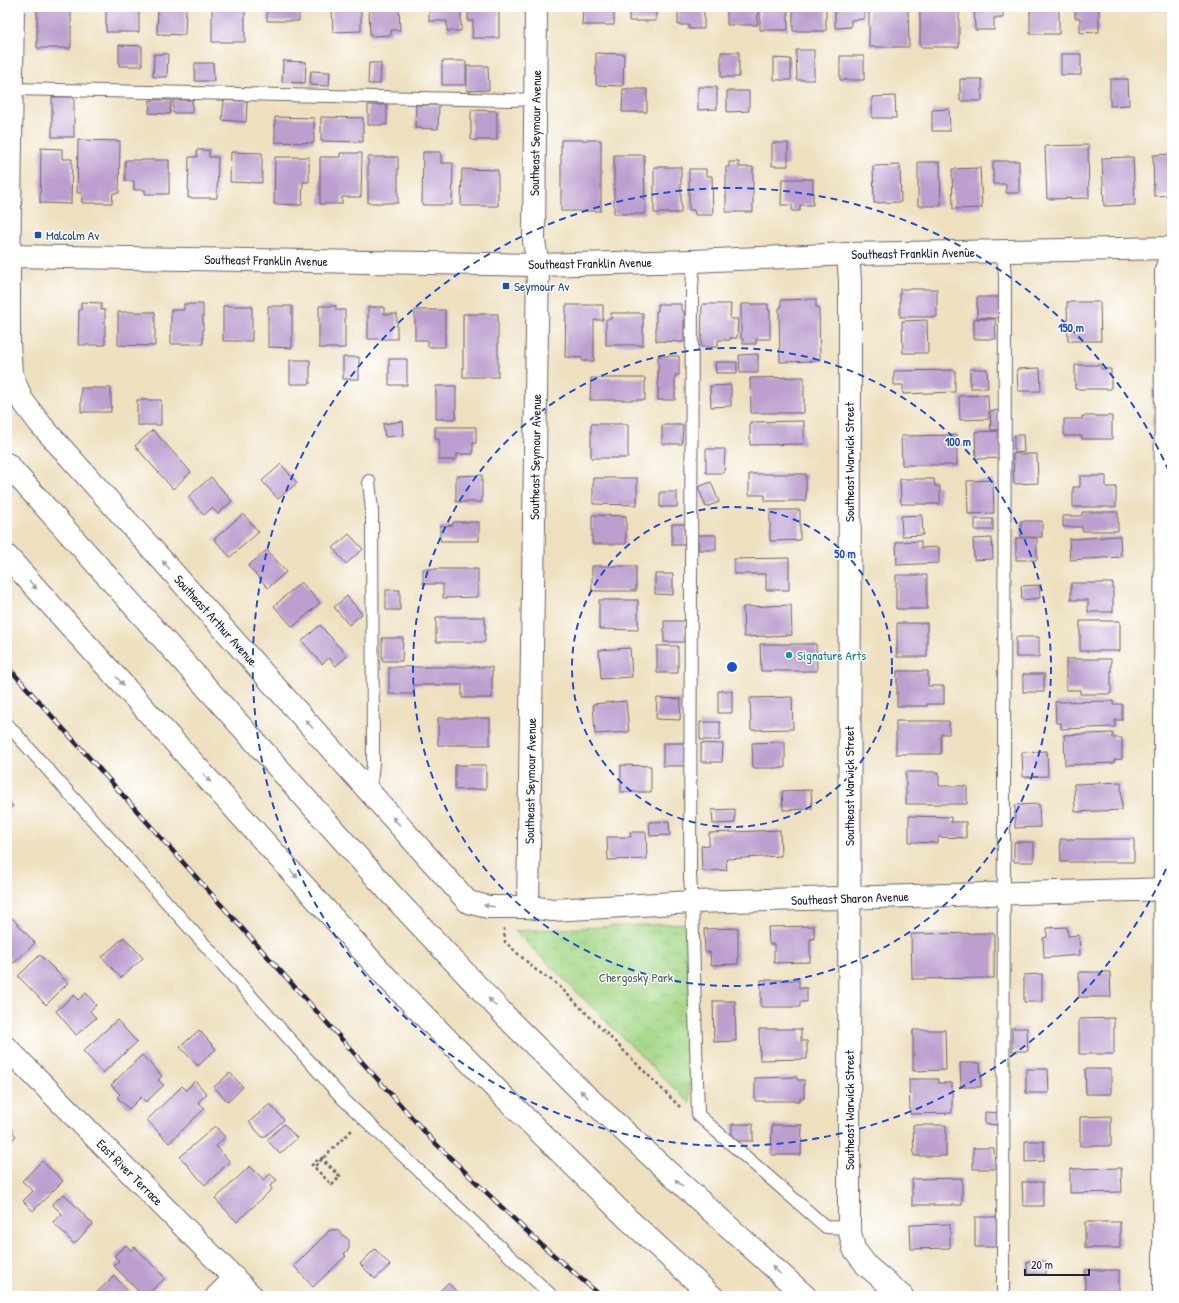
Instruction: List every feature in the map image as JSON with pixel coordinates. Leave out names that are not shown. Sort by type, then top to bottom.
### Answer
[{"type":"main road","name":"Southeast Arthur Avenue","points":[[13,7],[13,89],[8,256],[9,344],[11,373],[22,400],[41,425],[468,902],[488,907],[528,907]]},
{"type":"main road","name":"Southeast Seymour Avenue","points":[[528,907],[538,265],[534,242],[536,7]]},
{"type":"main road","name":"Southeast Franklin Avenue","points":[[8,256],[538,265],[694,261],[848,254],[1172,250]]},
{"type":"main road","points":[[1164,1296],[1168,889],[1166,270],[1172,250]]},
{"type":"main road","name":"Southeast Warwick Street","points":[[848,254],[849,1228],[854,1249],[867,1266],[902,1296]]},
{"type":"main road","points":[[7,464],[390,893],[486,996],[585,1095],[805,1296]]},
{"type":"main road","points":[[7,556],[388,979],[501,1094],[628,1219],[712,1296]]},
{"type":"main road","name":"Southeast Sharon Avenue","points":[[528,907],[553,910],[692,902],[849,899],[1168,889]]},
{"type":"main road","name":"East River Terrace","points":[[7,1048],[252,1296]]},
{"type":"main road","points":[[217,1296],[235,1278]]},
{"type":"lane","points":[[13,89],[510,100],[536,99]]},
{"type":"lane","points":[[1003,252],[1005,277],[1003,1296]]},
{"type":"lane","points":[[694,261],[692,286],[690,877],[698,1115],[826,1227],[849,1228]]},
{"type":"lane","points":[[369,481],[372,511],[373,762],[370,793]]},
{"type":"lane","points":[[7,724],[344,1100],[552,1296]]},
{"type":"path","points":[[505,923],[505,942],[536,970],[557,984],[681,1109],[698,1115]]},
{"type":"path","points":[[321,1157],[326,1162],[340,1176],[336,1180],[332,1185],[327,1180],[317,1170],[312,1165],[320,1158],[325,1163],[330,1168],[335,1172],[340,1177],[332,1185],[314,1167],[319,1162],[325,1156],[330,1151],[364,1119]]},
{"type":"green space","name":"Chergosky Park","points":[[688,923],[690,1104],[515,931]]},
{"type":"building","points":[[37,7],[71,7],[71,48],[37,48]]},
{"type":"building","points":[[106,7],[139,7],[139,32],[106,32]]},
{"type":"building","points":[[158,7],[186,7],[185,35],[157,34]]},
{"type":"building","points":[[212,7],[245,7],[245,42],[212,42]]},
{"type":"building","points":[[267,7],[299,7],[299,21],[267,21]]},
{"type":"building","points":[[332,7],[361,7],[361,31],[333,32]]},
{"type":"building","points":[[369,7],[399,7],[400,30],[391,30],[391,35],[370,36]]},
{"type":"building","points":[[429,7],[461,7],[461,31],[447,31],[447,21],[429,21]]},
{"type":"building","points":[[468,7],[499,7],[499,38],[472,38],[473,21],[468,21]]},
{"type":"building","points":[[583,7],[614,7],[614,25],[582,25]]},
{"type":"building","points":[[629,7],[656,7],[656,21],[629,21]]},
{"type":"building","points":[[678,7],[704,7],[704,29],[689,29],[689,25],[678,25]]},
{"type":"building","points":[[727,7],[758,7],[757,25],[727,25]]},
{"type":"building","points":[[760,7],[788,7],[788,30],[760,30]]},
{"type":"building","points":[[793,7],[826,7],[826,31],[793,31]]},
{"type":"building","points":[[835,7],[864,7],[864,19],[851,20],[851,27],[835,28]]},
{"type":"building","points":[[869,7],[908,7],[909,47],[869,47]]},
{"type":"building","points":[[920,7],[959,7],[959,47],[920,47]]},
{"type":"building","points":[[974,7],[1003,7],[1003,18],[994,18],[994,30],[975,30]]},
{"type":"building","points":[[1030,7],[1059,7],[1059,34],[1030,34]]},
{"type":"building","points":[[1075,7],[1099,7],[1099,32],[1080,33],[1080,18],[1075,18]]},
{"type":"building","points":[[1117,7],[1172,7],[1172,10],[1117,9]]},
{"type":"building","points":[[119,45],[142,46],[142,66],[119,66]]},
{"type":"building","points":[[796,50],[814,50],[814,80],[797,80]]},
{"type":"building","points":[[721,52],[739,52],[739,77],[721,77]]},
{"type":"building","points":[[596,53],[624,54],[623,86],[596,85]]},
{"type":"building","points":[[154,54],[168,54],[167,77],[153,77]]},
{"type":"building","points":[[1061,54],[1081,54],[1081,75],[1061,75]]},
{"type":"building","points":[[840,56],[864,56],[864,80],[840,80]]},
{"type":"building","points":[[774,58],[791,59],[791,80],[774,80]]},
{"type":"building","points":[[283,61],[306,62],[305,83],[282,82]]},
{"type":"building","points":[[442,61],[466,61],[466,85],[442,85]]},
{"type":"building","points":[[195,63],[213,63],[214,81],[195,81]]},
{"type":"building","points":[[369,63],[381,63],[380,84],[368,84]]},
{"type":"building","points":[[467,66],[488,66],[489,90],[467,91]]},
{"type":"building","points":[[311,71],[330,72],[329,86],[310,85]]},
{"type":"building","points":[[960,79],[982,79],[982,101],[960,101]]},
{"type":"building","points":[[1110,79],[1128,79],[1129,105],[1110,106]]},
{"type":"building","points":[[698,87],[717,87],[717,109],[698,110]]},
{"type":"building","points":[[623,89],[647,89],[647,112],[622,112]]},
{"type":"building","points":[[727,91],[749,91],[749,111],[727,112]]},
{"type":"building","points":[[895,96],[896,118],[872,118],[872,97]]},
{"type":"building","points":[[52,97],[74,97],[74,137],[52,137]]},
{"type":"building","points":[[150,100],[171,100],[170,114],[149,113]]},
{"type":"building","points":[[173,100],[192,100],[192,113],[173,113]]},
{"type":"building","points":[[224,100],[247,101],[246,122],[222,120]]},
{"type":"building","points":[[368,105],[387,105],[387,125],[368,125]]},
{"type":"building","points":[[416,105],[439,105],[438,129],[415,128]]},
{"type":"building","points":[[949,109],[950,131],[932,131],[932,110]]},
{"type":"building","points":[[471,110],[497,111],[497,140],[471,140]]},
{"type":"building","points":[[275,117],[314,118],[314,143],[275,142]]},
{"type":"building","points":[[321,117],[363,118],[363,142],[321,141]]},
{"type":"building","points":[[78,140],[120,141],[119,193],[113,193],[112,203],[82,203],[82,193],[77,193]]},
{"type":"building","points":[[561,140],[601,140],[601,211],[561,211]]},
{"type":"building","points":[[772,143],[788,143],[788,166],[772,166]]},
{"type":"building","points":[[1088,145],[1089,198],[1047,199],[1045,146]]},
{"type":"building","points":[[41,148],[62,149],[62,159],[72,159],[71,204],[40,203]]},
{"type":"building","points":[[197,150],[209,150],[209,157],[218,157],[217,198],[188,198],[189,157],[197,157]]},
{"type":"building","points":[[231,152],[262,153],[262,183],[230,182]]},
{"type":"building","points":[[423,152],[441,152],[441,163],[453,163],[452,205],[422,205]]},
{"type":"building","points":[[340,153],[362,153],[361,197],[342,197],[342,204],[320,204],[320,157],[340,157]]},
{"type":"building","points":[[1172,154],[1172,195],[1154,196],[1153,155]]},
{"type":"building","points":[[614,155],[644,155],[645,214],[614,214]]},
{"type":"building","points":[[275,157],[309,157],[309,182],[303,182],[302,205],[274,204]]},
{"type":"building","points":[[368,157],[398,157],[398,203],[368,203]]},
{"type":"building","points":[[1133,157],[1135,205],[1104,206],[1102,158]]},
{"type":"building","points":[[125,160],[169,160],[169,194],[145,194],[145,190],[134,190],[134,181],[125,181]]},
{"type":"building","points":[[993,161],[1019,161],[1019,193],[1006,193],[1006,184],[993,184]]},
{"type":"building","points":[[729,162],[739,162],[739,167],[753,167],[753,212],[726,212],[726,167],[729,167]]},
{"type":"building","points":[[918,162],[940,162],[941,206],[918,206]]},
{"type":"building","points":[[900,165],[901,202],[874,203],[873,166]]},
{"type":"building","points":[[654,167],[681,167],[681,213],[654,213]]},
{"type":"building","points":[[980,168],[982,208],[953,209],[952,169]]},
{"type":"building","points":[[462,169],[498,170],[498,206],[461,206]]},
{"type":"building","points":[[689,169],[706,169],[706,176],[712,176],[713,215],[695,215],[694,210],[689,210]]},
{"type":"building","points":[[782,179],[813,179],[813,205],[800,205],[800,211],[792,211],[792,205],[781,205]]},
{"type":"building","points":[[900,289],[937,289],[937,317],[900,317]]},
{"type":"building","points":[[977,297],[1001,297],[1001,318],[977,318]]},
{"type":"building","points":[[816,299],[816,307],[819,307],[820,361],[780,362],[779,308],[781,308],[781,300]]},
{"type":"building","points":[[81,302],[101,303],[101,310],[105,310],[105,345],[78,345],[79,310],[81,310]]},
{"type":"building","points":[[1067,302],[1100,302],[1101,341],[1068,341]]},
{"type":"building","points":[[184,304],[203,304],[203,344],[171,344],[171,310],[184,310]]},
{"type":"building","points":[[658,304],[681,304],[681,311],[684,311],[684,342],[656,341],[656,311],[658,311]]},
{"type":"building","points":[[702,304],[731,304],[730,319],[738,319],[737,338],[730,338],[730,340],[718,340],[718,347],[701,347]]},
{"type":"building","points":[[741,304],[768,304],[768,310],[770,310],[770,339],[756,339],[756,344],[743,344],[743,339],[741,339]]},
{"type":"building","points":[[566,305],[603,305],[603,320],[594,320],[594,361],[582,361],[582,358],[565,357]]},
{"type":"building","points":[[223,306],[252,306],[252,341],[223,341]]},
{"type":"building","points":[[268,306],[292,306],[292,348],[268,347]]},
{"type":"building","points":[[319,306],[336,306],[336,310],[345,310],[345,348],[319,348]]},
{"type":"building","points":[[368,307],[384,307],[384,314],[397,314],[397,339],[368,339]]},
{"type":"building","points":[[415,310],[445,310],[445,347],[428,347],[428,340],[415,340]]},
{"type":"building","points":[[118,312],[155,312],[155,346],[118,345]]},
{"type":"building","points":[[611,313],[643,313],[643,345],[606,345],[606,319],[611,319]]},
{"type":"building","points":[[463,314],[498,314],[498,377],[463,377]]},
{"type":"building","points":[[974,319],[995,319],[996,339],[974,339]]},
{"type":"building","points":[[927,320],[928,353],[903,353],[902,321]]},
{"type":"building","points":[[758,354],[758,373],[740,373],[739,355]]},
{"type":"building","points":[[658,356],[679,356],[679,375],[675,375],[675,400],[658,400]]},
{"type":"building","points":[[343,357],[359,357],[359,379],[343,379]]},
{"type":"building","points":[[389,359],[407,359],[407,385],[389,385]]},
{"type":"building","points":[[290,360],[310,360],[310,384],[290,384]]},
{"type":"building","points":[[715,362],[737,362],[737,373],[716,373]]},
{"type":"building","points":[[1075,365],[1101,365],[1101,369],[1111,369],[1111,389],[1075,389]]},
{"type":"building","points":[[1040,368],[1041,391],[1018,391],[1017,369]]},
{"type":"building","points":[[970,369],[987,369],[988,388],[970,388]]},
{"type":"building","points":[[955,370],[955,392],[903,394],[903,385],[894,385],[894,371]]},
{"type":"building","points":[[804,377],[804,413],[751,413],[750,378]]},
{"type":"building","points":[[591,378],[645,378],[645,400],[590,400]]},
{"type":"building","points":[[731,385],[731,406],[711,407],[710,386]]},
{"type":"building","points":[[436,386],[456,386],[456,419],[436,419]]},
{"type":"building","points":[[81,388],[111,388],[111,412],[81,412]]},
{"type":"building","points":[[988,395],[989,419],[960,420],[959,396]]},
{"type":"building","points":[[137,400],[161,400],[161,425],[137,425]]},
{"type":"building","points":[[1002,410],[1002,430],[991,430],[990,411]]},
{"type":"building","points":[[1082,416],[1112,416],[1112,439],[1082,439],[1082,436],[1064,436],[1064,419],[1082,419]]},
{"type":"building","points":[[403,421],[404,435],[385,437],[383,424]]},
{"type":"building","points":[[804,421],[804,444],[750,445],[750,422]]},
{"type":"building","points":[[591,424],[628,424],[628,458],[591,458]]},
{"type":"building","points":[[662,425],[683,425],[682,444],[662,444]]},
{"type":"building","points":[[435,427],[476,427],[476,443],[473,443],[473,454],[457,454],[457,460],[439,460],[439,439],[435,439]]},
{"type":"building","points":[[153,430],[191,472],[173,489],[135,446]]},
{"type":"building","points":[[1000,431],[1001,458],[976,459],[975,432]]},
{"type":"building","points":[[957,435],[957,465],[902,465],[901,436]]},
{"type":"building","points":[[1014,435],[1023,435],[1024,452],[1014,453]]},
{"type":"building","points":[[706,449],[725,449],[724,473],[706,473]]},
{"type":"building","points":[[1013,454],[1037,454],[1038,483],[1014,484]]},
{"type":"building","points":[[281,464],[297,483],[278,499],[262,481]]},
{"type":"building","points":[[749,474],[806,474],[806,501],[765,501],[765,495],[749,495]]},
{"type":"building","points":[[482,475],[482,502],[456,502],[456,476]]},
{"type":"building","points":[[1080,476],[1106,476],[1106,487],[1116,487],[1116,507],[1073,507],[1073,487],[1080,487]]},
{"type":"building","points":[[211,477],[232,501],[218,514],[212,508],[204,515],[188,497]]},
{"type":"building","points":[[593,478],[637,478],[637,505],[593,504]]},
{"type":"building","points":[[900,479],[934,479],[935,486],[940,486],[940,504],[901,504]]},
{"type":"building","points":[[993,480],[994,513],[968,514],[967,481]]},
{"type":"building","points":[[711,482],[719,502],[706,507],[698,487]]},
{"type":"building","points":[[660,492],[677,492],[677,507],[660,507]]},
{"type":"building","points":[[770,510],[800,510],[800,540],[770,541]]},
{"type":"building","points":[[1082,512],[1118,512],[1118,531],[1082,531],[1082,527],[1063,527],[1063,516],[1082,516]]},
{"type":"building","points":[[243,514],[259,532],[230,557],[214,539]]},
{"type":"building","points":[[592,515],[626,516],[626,544],[592,544]]},
{"type":"building","points":[[922,515],[923,535],[902,536],[901,516]]},
{"type":"building","points":[[975,519],[993,519],[993,530],[975,530]]},
{"type":"building","points":[[1021,521],[1042,521],[1042,537],[1021,537]]},
{"type":"building","points":[[453,522],[479,522],[479,541],[440,541],[440,526],[453,525]]},
{"type":"building","points":[[672,524],[686,524],[685,545],[672,545]]},
{"type":"building","points":[[349,534],[363,549],[346,564],[333,548]]},
{"type":"building","points":[[698,535],[716,535],[716,550],[698,550]]},
{"type":"building","points":[[1120,536],[1121,557],[1070,560],[1069,539]]},
{"type":"building","points":[[992,538],[993,559],[974,560],[973,539]]},
{"type":"building","points":[[1016,538],[1037,538],[1037,560],[1016,560]]},
{"type":"building","points":[[921,541],[921,548],[939,547],[939,563],[897,565],[896,542]]},
{"type":"building","points":[[267,550],[286,572],[268,588],[248,566]]},
{"type":"building","points":[[789,558],[789,590],[766,590],[766,574],[734,574],[734,559]]},
{"type":"building","points":[[592,566],[636,566],[636,591],[592,591]]},
{"type":"building","points":[[423,569],[478,569],[478,597],[443,598],[443,584],[423,584]]},
{"type":"building","points":[[655,574],[673,574],[673,595],[655,594]]},
{"type":"building","points":[[896,575],[927,575],[927,609],[896,609]]},
{"type":"building","points":[[301,582],[320,603],[293,627],[274,606]]},
{"type":"building","points":[[1071,583],[1113,583],[1113,612],[1088,612],[1088,600],[1071,600]]},
{"type":"building","points":[[1039,585],[1040,598],[1022,600],[1021,586]]},
{"type":"building","points":[[386,590],[400,590],[400,610],[386,610]]},
{"type":"building","points":[[347,596],[362,614],[349,625],[334,607]]},
{"type":"building","points":[[599,600],[638,600],[638,630],[599,629]]},
{"type":"building","points":[[791,605],[792,635],[744,637],[743,607]]},
{"type":"building","points":[[436,617],[485,617],[485,642],[436,642]]},
{"type":"building","points":[[664,621],[685,621],[684,642],[664,642]]},
{"type":"building","points":[[1080,621],[1120,621],[1120,651],[1080,651]]},
{"type":"building","points":[[897,623],[927,623],[927,657],[897,657]]},
{"type":"building","points":[[320,625],[347,656],[336,666],[329,658],[322,664],[302,641]]},
{"type":"building","points":[[1016,637],[1039,637],[1039,657],[1016,657]]},
{"type":"building","points":[[382,638],[403,638],[402,661],[382,661]]},
{"type":"building","points":[[760,644],[816,644],[817,671],[761,671]]},
{"type":"building","points":[[657,646],[678,646],[678,673],[657,673]]},
{"type":"building","points":[[630,648],[632,677],[601,679],[599,650]]},
{"type":"building","points":[[1066,659],[1111,659],[1111,694],[1080,694],[1080,690],[1066,690]]},
{"type":"building","points":[[389,667],[492,667],[492,698],[462,698],[462,685],[414,685],[414,694],[389,694]]},
{"type":"building","points":[[897,671],[928,671],[928,686],[944,686],[944,704],[927,704],[927,706],[897,706]]},
{"type":"building","points":[[1023,674],[1044,674],[1044,692],[1023,692]]},
{"type":"building","points":[[718,691],[732,691],[732,713],[718,713]]},
{"type":"building","points":[[792,697],[793,729],[751,730],[750,698]]},
{"type":"building","points":[[657,698],[681,699],[680,720],[656,719]]},
{"type":"building","points":[[626,701],[629,732],[595,734],[593,704]]},
{"type":"building","points":[[1113,701],[1113,704],[1122,704],[1122,720],[1115,720],[1115,727],[1061,729],[1061,723],[1056,723],[1055,702]]},
{"type":"building","points":[[438,718],[490,718],[490,745],[438,745]]},
{"type":"building","points":[[896,721],[949,721],[949,734],[941,734],[941,754],[896,754]]},
{"type":"building","points":[[700,722],[720,722],[720,740],[700,740]]},
{"type":"building","points":[[1113,733],[1113,738],[1122,738],[1122,759],[1114,760],[1114,763],[1065,765],[1064,735]]},
{"type":"building","points":[[785,742],[785,768],[753,768],[752,743]]},
{"type":"building","points":[[663,743],[685,743],[685,766],[663,766]]},
{"type":"building","points":[[701,743],[723,744],[722,762],[701,762]]},
{"type":"building","points":[[1047,751],[1048,776],[1023,777],[1022,752]]},
{"type":"building","points":[[455,765],[486,765],[486,789],[455,790]]},
{"type":"building","points":[[621,765],[651,766],[651,792],[621,792]]},
{"type":"building","points":[[906,772],[939,772],[939,786],[967,786],[967,804],[906,804]]},
{"type":"building","points":[[1121,782],[1122,810],[1075,812],[1074,784]]},
{"type":"building","points":[[811,790],[812,809],[783,810],[782,791]]},
{"type":"building","points":[[7,799],[13,806],[7,811]]},
{"type":"building","points":[[1039,804],[1040,827],[1015,828],[1015,805]]},
{"type":"building","points":[[735,809],[735,823],[713,824],[712,810]]},
{"type":"building","points":[[909,816],[951,817],[951,822],[966,822],[966,838],[938,837],[938,843],[909,842]]},
{"type":"building","points":[[669,821],[670,835],[650,836],[649,822]]},
{"type":"building","points":[[780,830],[781,856],[726,859],[727,870],[702,871],[701,846],[709,845],[709,833]]},
{"type":"building","points":[[630,832],[646,832],[647,859],[608,860],[607,837],[631,837]]},
{"type":"building","points":[[1060,839],[1134,839],[1134,862],[1061,862]]},
{"type":"building","points":[[1014,842],[1034,842],[1034,862],[1014,862]]},
{"type":"building","points":[[11,917],[35,943],[14,963],[7,955],[7,921]]},
{"type":"building","points":[[814,926],[814,939],[810,939],[810,962],[774,963],[774,944],[769,944],[768,927]]},
{"type":"building","points":[[1067,927],[1068,936],[1079,935],[1080,955],[1044,958],[1043,938],[1047,937],[1047,928]]},
{"type":"building","points":[[738,928],[738,964],[711,965],[710,952],[705,952],[704,929]]},
{"type":"building","points":[[994,933],[994,978],[912,979],[911,934]]},
{"type":"building","points":[[124,937],[143,958],[121,978],[102,957]]},
{"type":"building","points":[[40,955],[68,983],[46,1005],[18,976]]},
{"type":"building","points":[[1079,972],[1110,972],[1111,997],[1079,997]]},
{"type":"building","points":[[1042,974],[1042,1002],[1024,1002],[1024,975]]},
{"type":"building","points":[[761,980],[799,980],[799,988],[807,988],[807,1002],[800,1002],[800,1007],[761,1007]]},
{"type":"building","points":[[86,993],[96,1005],[90,1011],[96,1018],[76,1035],[56,1011],[74,995],[78,1000]]},
{"type":"building","points":[[713,1001],[735,1001],[736,1041],[714,1042]]},
{"type":"building","points":[[1114,1018],[1114,1054],[1079,1054],[1079,1019]]},
{"type":"building","points":[[117,1020],[137,1042],[103,1073],[83,1051]]},
{"type":"building","points":[[1012,1028],[1027,1028],[1028,1051],[1012,1051]]},
{"type":"building","points":[[759,1029],[801,1029],[801,1041],[807,1041],[807,1059],[760,1060]]},
{"type":"building","points":[[199,1030],[216,1049],[198,1066],[180,1047]]},
{"type":"building","points":[[913,1030],[945,1030],[946,1070],[913,1071]]},
{"type":"building","points":[[142,1055],[162,1076],[158,1080],[164,1085],[146,1102],[141,1097],[129,1109],[117,1097],[120,1094],[111,1085]]},
{"type":"building","points":[[960,1063],[980,1063],[981,1087],[961,1087]]},
{"type":"building","points":[[1026,1069],[1048,1069],[1049,1093],[1026,1093]]},
{"type":"building","points":[[1085,1069],[1111,1069],[1111,1094],[1086,1094]]},
{"type":"building","points":[[230,1073],[243,1087],[228,1102],[214,1087]]},
{"type":"building","points":[[797,1077],[797,1080],[804,1080],[804,1098],[800,1098],[800,1101],[755,1101],[755,1078]]},
{"type":"building","points":[[909,1079],[938,1079],[938,1083],[952,1083],[952,1113],[910,1114]]},
{"type":"building","points":[[195,1081],[207,1094],[198,1102],[205,1108],[169,1143],[147,1120],[182,1086],[186,1090]]},
{"type":"building","points":[[270,1104],[284,1120],[263,1138],[249,1122]]},
{"type":"building","points":[[985,1112],[1000,1113],[999,1125],[985,1124]]},
{"type":"building","points":[[1111,1116],[1111,1146],[1080,1146],[1080,1117]]},
{"type":"building","points":[[284,1124],[297,1138],[280,1154],[267,1140]]},
{"type":"building","points":[[732,1124],[753,1124],[753,1141],[732,1141]]},
{"type":"building","points":[[772,1125],[802,1125],[801,1155],[771,1155]]},
{"type":"building","points":[[913,1125],[946,1125],[946,1156],[914,1156]]},
{"type":"building","points":[[215,1126],[225,1137],[216,1146],[230,1162],[205,1185],[180,1157]]},
{"type":"building","points":[[7,1127],[16,1136],[7,1145]]},
{"type":"building","points":[[1025,1141],[1044,1141],[1044,1161],[1025,1162]]},
{"type":"building","points":[[973,1148],[994,1148],[995,1169],[973,1169]]},
{"type":"building","points":[[42,1161],[63,1181],[33,1211],[23,1201],[33,1191],[22,1181]]},
{"type":"building","points":[[250,1166],[264,1180],[270,1174],[277,1180],[270,1186],[272,1189],[237,1222],[215,1199]]},
{"type":"building","points":[[1121,1168],[1122,1192],[1070,1193],[1070,1169]]},
{"type":"building","points":[[962,1178],[962,1205],[912,1205],[912,1179]]},
{"type":"building","points":[[1022,1182],[1043,1182],[1043,1206],[1023,1206]]},
{"type":"building","points":[[64,1194],[93,1224],[74,1244],[53,1222],[62,1214],[52,1204]]},
{"type":"building","points":[[975,1217],[998,1217],[998,1247],[975,1247]]},
{"type":"building","points":[[1085,1222],[1120,1222],[1120,1248],[1085,1248]]},
{"type":"building","points":[[950,1224],[950,1248],[911,1249],[910,1225]]},
{"type":"building","points":[[330,1230],[337,1230],[349,1240],[349,1249],[344,1254],[346,1256],[313,1287],[294,1266]]},
{"type":"building","points":[[126,1245],[131,1250],[135,1247],[165,1278],[146,1296],[143,1296],[114,1266],[119,1261],[114,1256]]},
{"type":"building","points":[[375,1249],[390,1265],[375,1279],[360,1264]]},
{"type":"building","points":[[1027,1261],[1046,1261],[1046,1274],[1027,1274]]},
{"type":"building","points":[[1085,1270],[1119,1270],[1119,1296],[1085,1296]]},
{"type":"building","points":[[114,1276],[133,1296],[93,1296]]},
{"type":"building","points":[[448,1283],[461,1296],[435,1296]]},
{"type":"railway","points":[[7,666],[432,1140],[536,1240],[601,1296]]},
{"type":"place","name":"Malcolm Av","points":[[38,235]]},
{"type":"place","name":"Seymour Av","points":[[506,286]]},
{"type":"place","name":"Signature Arts","points":[[789,655]]}]
